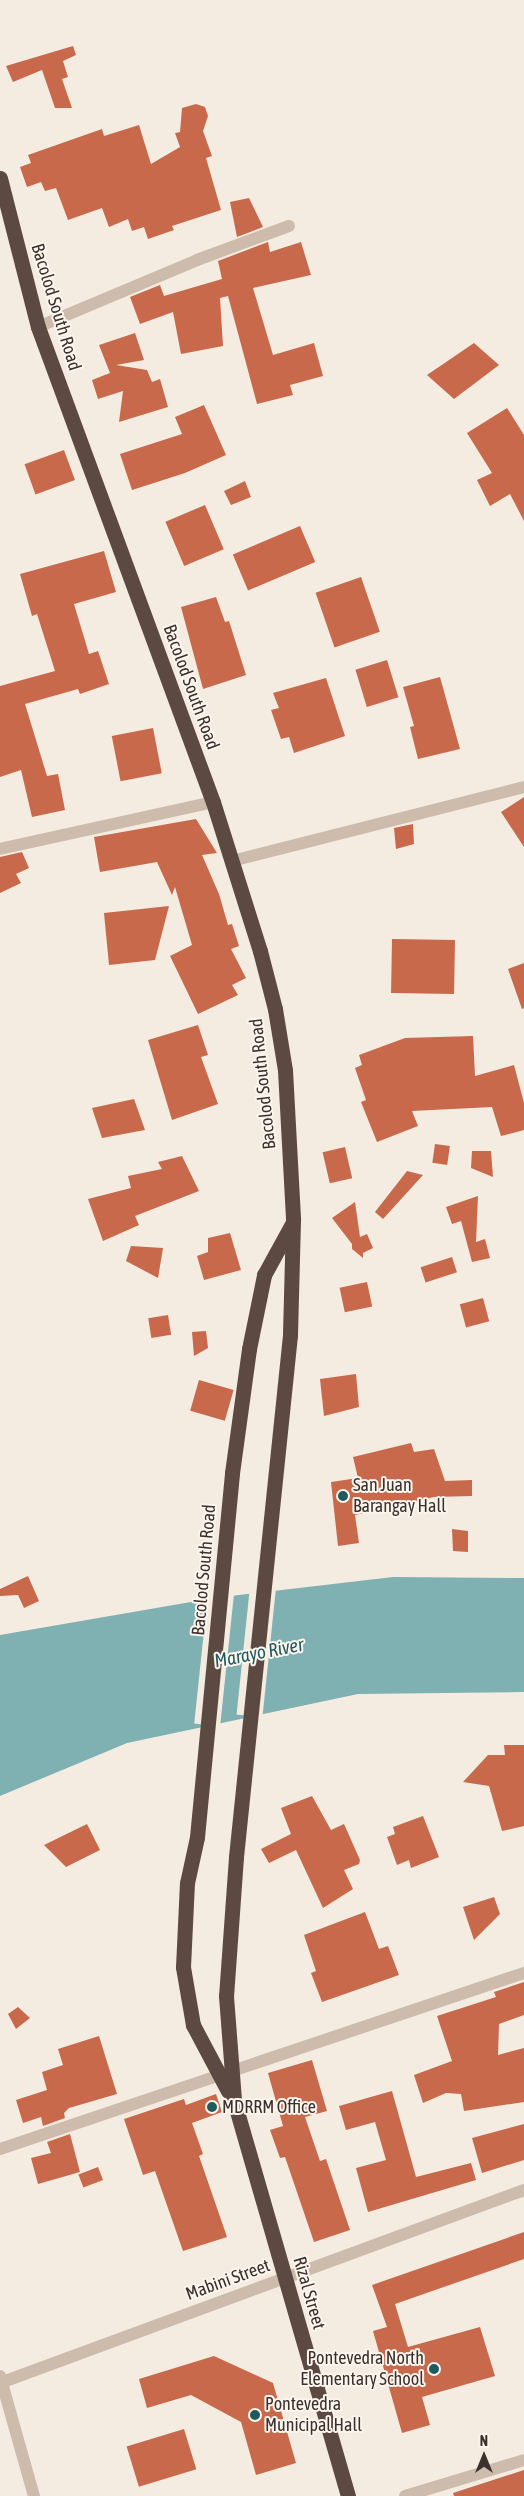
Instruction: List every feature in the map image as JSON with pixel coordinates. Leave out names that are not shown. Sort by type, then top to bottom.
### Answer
[{"type":"highway","name":"Bacolod South Road","points":[[0,178],[38,327],[214,802],[275,1009],[284,1070],[293,1220],[290,1335],[272,1494],[236,1856],[226,1996],[224,2072]]},
{"type":"highway","name":"Bacolod South Road","points":[[224,2072],[193,2025],[183,1967],[187,1883],[198,1837],[232,1473],[248,1349],[264,1275],[293,1220]]},
{"type":"highway","name":"Rizal Street","points":[[224,2072],[348,2496]]},
{"type":"street","points":[[38,327],[198,260],[289,226]]},
{"type":"street","points":[[232,861],[524,788]]},
{"type":"street","points":[[0,849],[214,802]]},
{"type":"street","points":[[0,2149],[224,2072],[524,1973]]},
{"type":"street","name":"Mabini Street","points":[[1,2380],[524,2190]]},
{"type":"street","points":[[1,2380],[34,2496]]},
{"type":"street","points":[[405,2496],[524,2460]]},
{"type":"water","name":"Marayo River","points":[[393,1577],[524,1578],[524,1692],[358,1694],[127,1743],[0,1796],[0,1635],[214,1598]]},
{"type":"pier","points":[[250,1585],[276,1588],[262,1717],[237,1715]]},
{"type":"pier","points":[[208,1591],[234,1594],[220,1726],[194,1724]]},
{"type":"building","points":[[73,46],[76,55],[63,61],[68,77],[62,79],[72,108],[55,108],[42,70],[13,82],[6,66]]},
{"type":"building","points":[[196,104],[205,107],[208,116],[203,131],[212,156],[206,158],[221,210],[172,226],[174,230],[148,239],[144,227],[132,231],[128,219],[109,227],[102,208],[68,220],[56,188],[45,191],[41,182],[27,187],[20,167],[31,163],[28,155],[102,129],[104,136],[139,125],[151,164],[180,147],[175,133],[180,132],[182,108]]},
{"type":"building","points":[[249,198],[263,227],[237,237],[230,202]]},
{"type":"building","points":[[268,242],[270,252],[301,242],[311,275],[253,288],[273,355],[314,343],[323,376],[290,385],[293,395],[257,404],[228,296],[220,298],[223,346],[181,354],[173,312],[140,324],[130,297],[160,285],[164,296],[222,279],[218,261]]},
{"type":"building","points":[[135,333],[144,360],[116,365],[147,370],[152,382],[160,379],[168,407],[119,422],[123,391],[98,399],[92,380],[110,373],[99,345]]},
{"type":"building","points":[[474,343],[499,365],[454,399],[427,375]]},
{"type":"building","points":[[204,405],[226,455],[185,473],[132,490],[120,454],[182,434],[175,417]]},
{"type":"building","points":[[507,408],[524,435],[524,521],[510,494],[490,506],[477,480],[492,473],[467,433]]},
{"type":"building","points":[[64,450],[75,480],[35,494],[25,464]]},
{"type":"building","points":[[245,481],[251,497],[231,505],[224,491]]},
{"type":"building","points":[[205,505],[224,549],[184,566],[165,522]]},
{"type":"building","points":[[300,526],[315,562],[248,590],[233,555]]},
{"type":"building","points":[[104,551],[116,592],[74,604],[89,654],[98,651],[109,684],[80,694],[78,689],[25,704],[47,776],[58,774],[65,810],[32,817],[21,770],[0,777],[0,686],[55,671],[37,614],[32,616],[20,574]]},
{"type":"building","points":[[361,577],[380,632],[334,647],[316,593]]},
{"type":"building","points":[[216,597],[225,622],[229,621],[246,675],[203,689],[181,607]]},
{"type":"building","points":[[387,660],[398,697],[367,707],[355,670]]},
{"type":"building","points":[[440,677],[460,749],[418,759],[410,727],[414,726],[403,687]]},
{"type":"building","points":[[326,678],[345,736],[294,753],[289,737],[281,739],[271,710],[279,708],[273,693]]},
{"type":"building","points":[[153,728],[162,773],[121,781],[112,736]]},
{"type":"building","points":[[524,797],[524,847],[501,812]]},
{"type":"building","points":[[196,819],[217,853],[202,855],[219,894],[228,925],[232,924],[239,946],[231,949],[246,978],[232,985],[238,995],[198,1014],[170,956],[192,945],[175,887],[172,895],[157,862],[100,872],[94,837]]},
{"type":"building","points":[[413,824],[414,844],[396,849],[394,828]]},
{"type":"building","points":[[22,852],[29,868],[16,874],[21,883],[0,893],[0,857]]},
{"type":"building","points":[[169,906],[155,960],[109,965],[104,913]]},
{"type":"building","points":[[392,939],[455,940],[454,994],[391,993]]},
{"type":"building","points":[[524,963],[524,1008],[522,1009],[508,969]]},
{"type":"building","points":[[198,1025],[208,1055],[201,1057],[218,1104],[172,1120],[148,1040]]},
{"type":"building","points":[[473,1036],[475,1076],[514,1065],[524,1103],[524,1130],[501,1136],[492,1107],[412,1111],[418,1126],[377,1142],[361,1102],[366,1100],[355,1068],[362,1065],[359,1055],[405,1038]]},
{"type":"building","points":[[134,1099],[145,1130],[102,1138],[92,1108]]},
{"type":"building","points":[[435,1144],[450,1146],[447,1165],[432,1163]]},
{"type":"building","points":[[345,1147],[352,1178],[330,1183],[323,1152]]},
{"type":"building","points":[[472,1151],[491,1151],[493,1177],[471,1168]]},
{"type":"building","points":[[182,1156],[199,1191],[135,1216],[139,1225],[103,1241],[88,1199],[131,1188],[128,1176],[162,1169],[158,1162]]},
{"type":"building","points":[[407,1171],[423,1175],[383,1219],[375,1212]]},
{"type":"building","points":[[478,1196],[476,1242],[485,1239],[490,1258],[472,1262],[461,1221],[452,1224],[446,1207]]},
{"type":"building","points":[[355,1202],[360,1237],[367,1234],[373,1248],[363,1253],[363,1258],[352,1249],[352,1244],[332,1218]]},
{"type":"building","points":[[230,1233],[241,1270],[204,1280],[197,1256],[208,1252],[208,1238]]},
{"type":"building","points":[[131,1246],[163,1248],[158,1278],[126,1261]]},
{"type":"building","points":[[452,1257],[457,1272],[426,1282],[421,1267]]},
{"type":"building","points":[[367,1282],[372,1306],[345,1312],[340,1288]]},
{"type":"building","points":[[483,1298],[489,1321],[466,1327],[460,1304]]},
{"type":"building","points":[[168,1315],[171,1335],[151,1338],[148,1318]]},
{"type":"building","points":[[206,1331],[208,1348],[194,1356],[192,1332]]},
{"type":"building","points":[[356,1374],[359,1407],[324,1416],[320,1379]]},
{"type":"building","points":[[199,1380],[234,1390],[225,1421],[190,1411]]},
{"type":"building","points":[[411,1443],[414,1452],[434,1449],[445,1481],[472,1480],[472,1496],[434,1497],[355,1515],[359,1543],[338,1546],[331,1482],[358,1478],[353,1457]]},
{"type":"building","points":[[452,1529],[468,1531],[468,1552],[453,1551]]},
{"type":"building","points":[[28,1576],[39,1601],[24,1608],[18,1595],[0,1596],[0,1589]]},
{"type":"building","points":[[504,1745],[524,1745],[524,1826],[502,1831],[489,1786],[463,1782],[488,1755],[505,1755]]},
{"type":"building","points":[[312,1796],[331,1830],[344,1824],[360,1860],[359,1864],[344,1870],[353,1889],[323,1908],[296,1850],[269,1863],[261,1849],[291,1834],[281,1808]]},
{"type":"building","points":[[423,1816],[439,1857],[411,1868],[409,1860],[397,1865],[387,1837],[395,1834],[393,1827]]},
{"type":"building","points":[[87,1824],[100,1850],[66,1867],[44,1845]]},
{"type":"building","points":[[494,1897],[500,1914],[474,1940],[463,1907]]},
{"type":"building","points":[[365,1912],[379,1949],[388,1946],[399,1975],[322,2002],[311,1973],[316,1971],[304,1935]]},
{"type":"building","points":[[524,1982],[524,2015],[499,2024],[498,2055],[524,2048],[524,2102],[464,2111],[461,2094],[446,2093],[423,2103],[414,2075],[452,2061],[437,2016],[496,1997],[494,1992]]},
{"type":"building","points":[[18,2007],[30,2018],[16,2029],[8,2014]]},
{"type":"building","points":[[99,2036],[117,2094],[69,2108],[64,2113],[65,2118],[43,2126],[41,2117],[23,2123],[16,2100],[47,2090],[42,2072],[63,2065],[58,2049]]},
{"type":"building","points":[[312,2060],[327,2111],[305,2117],[320,2161],[326,2159],[350,2230],[314,2242],[285,2157],[280,2158],[270,2130],[283,2126],[268,2073]]},
{"type":"building","points":[[392,2091],[416,2177],[471,2163],[476,2180],[368,2212],[356,2168],[386,2160],[375,2122],[346,2130],[339,2106]]},
{"type":"building","points":[[216,2094],[222,2112],[192,2123],[203,2154],[199,2156],[227,2237],[183,2251],[155,2171],[143,2175],[124,2119],[184,2099],[186,2105]]},
{"type":"building","points":[[524,2124],[524,2160],[482,2173],[472,2138]]},
{"type":"building","points":[[70,2134],[80,2172],[38,2184],[31,2158],[51,2153],[47,2142]]},
{"type":"building","points":[[98,2167],[103,2180],[83,2188],[78,2175]]},
{"type":"building","points":[[524,2232],[524,2259],[395,2304],[408,2347],[480,2327],[495,2376],[422,2397],[430,2425],[402,2433],[373,2331],[387,2327],[372,2285]]},
{"type":"building","name":"Pontevedra Municipal Hall","points":[[214,2356],[273,2383],[296,2463],[256,2475],[241,2422],[191,2395],[147,2408],[139,2379]]},
{"type":"building","points":[[184,2429],[196,2469],[139,2487],[127,2447]]},
{"type":"building","points":[[524,2470],[524,2496],[454,2496],[453,2493]]},
{"type":"place","name":"San Juan Barangay Hall","points":[[343,1496]]},
{"type":"place","name":"MDRRM Office","points":[[212,2107]]},
{"type":"place","name":"Pontevedra North Elementary School","points":[[434,2369]]},
{"type":"place","name":"Pontevedra Municipal Hall","points":[[255,2415]]}]
